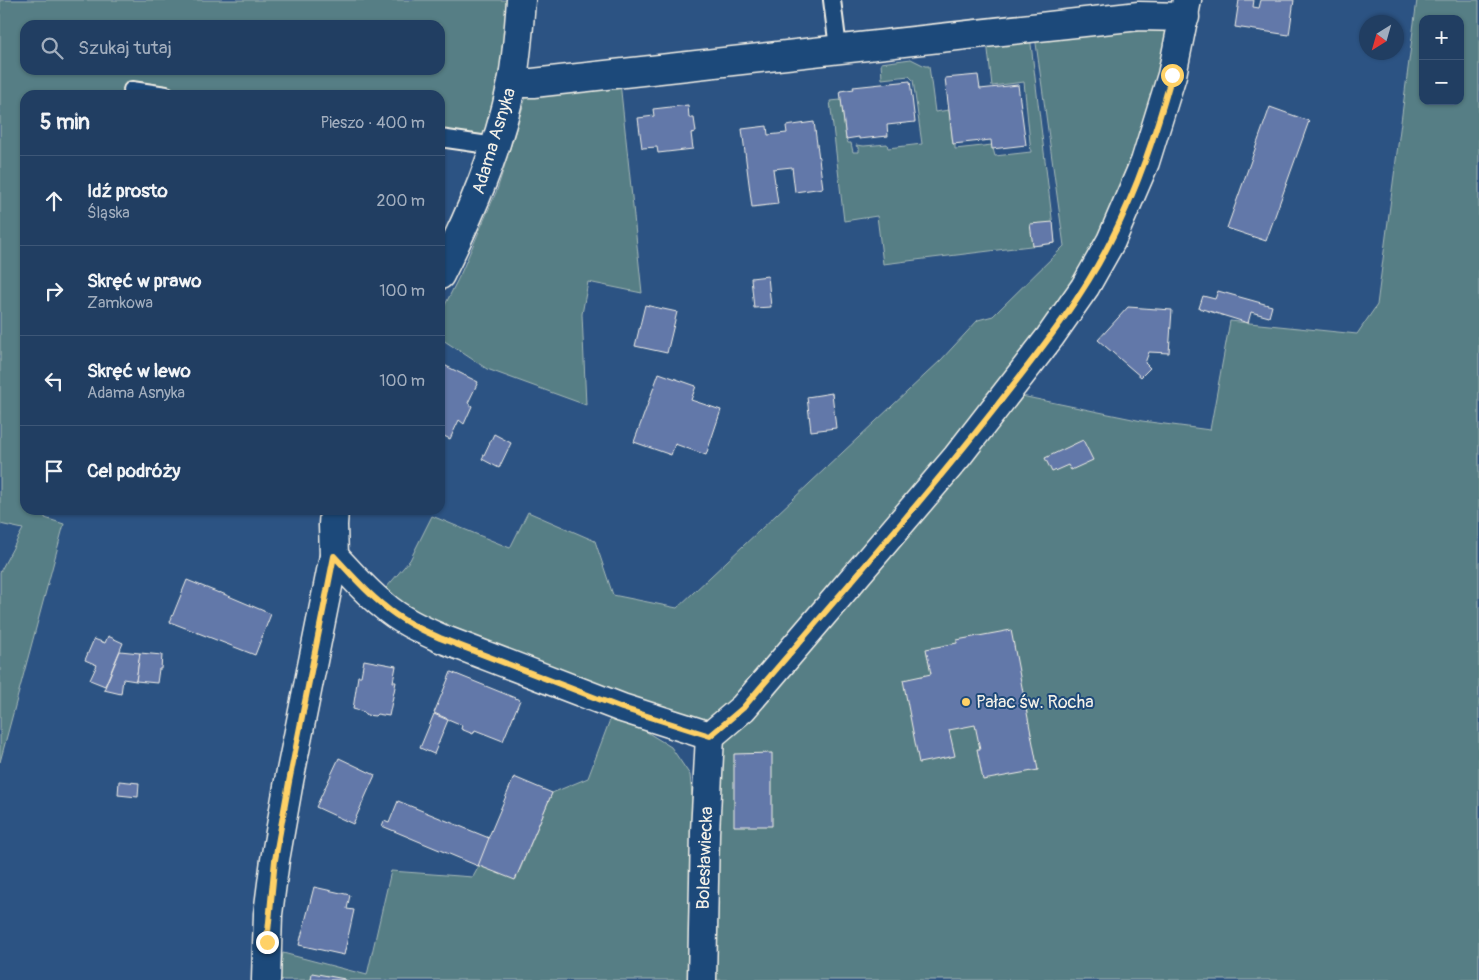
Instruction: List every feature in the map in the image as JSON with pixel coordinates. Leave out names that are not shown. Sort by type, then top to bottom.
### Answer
[{"type":"street","name":"Adama Asnyka","points":[[445,265],[470,215],[495,146],[512,83],[521,0]]},
{"type":"street","points":[[334,556],[384,606],[420,629],[622,708],[710,736],[743,708],[957,457],[1069,312],[1110,241],[1146,162],[1172,75],[1186,8],[1139,16],[533,83],[512,83]]},
{"type":"street","points":[[266,980],[268,914],[275,860],[334,556],[334,515]]},
{"type":"street","name":"Bolesławiecka","points":[[702,980],[705,832],[710,736]]},
{"type":"lane","points":[[832,0],[838,48]]},
{"type":"lane","points":[[445,139],[495,146]]},
{"type":"green space","points":[[0,0],[518,0],[497,145],[445,138],[445,90],[20,90],[20,515],[45,515],[45,518],[64,524],[0,762],[0,572],[23,529],[0,524]]},
{"type":"green space","points":[[1417,0],[1479,0],[1479,980],[279,980],[283,953],[367,975],[391,871],[473,877],[479,866],[516,879],[552,793],[588,778],[611,717],[637,726],[671,747],[690,775],[693,805],[709,733],[667,720],[643,700],[595,688],[418,617],[419,612],[400,601],[386,588],[410,560],[432,516],[510,548],[528,512],[595,541],[613,595],[677,608],[941,360],[978,320],[993,316],[1064,246],[1035,36],[1170,28],[1159,76],[1136,145],[1097,239],[1070,287],[994,388],[1007,393],[1142,421],[1210,430],[1230,321],[1357,334],[1377,305]]},
{"type":"green space","points":[[1030,36],[1055,243],[883,264],[877,216],[844,221],[830,101],[841,100],[846,138],[848,143],[851,143],[853,152],[859,152],[859,147],[856,145],[887,144],[888,148],[922,144],[913,80],[909,76],[882,79],[881,63],[911,59],[929,66],[935,112],[949,110],[955,149],[992,145],[995,156],[1031,152],[1024,82],[992,86],[987,41]]},
{"type":"green space","points":[[620,82],[642,293],[588,282],[582,314],[586,405],[487,369],[445,341],[445,305],[497,190],[528,95]]},
{"type":"building","points":[[1239,0],[1254,0],[1253,7],[1259,8],[1261,0],[1294,0],[1289,35],[1235,27]]},
{"type":"building","points":[[978,75],[980,89],[1018,85],[1026,145],[992,149],[991,140],[953,144],[945,78]]},
{"type":"building","points":[[910,81],[915,122],[887,125],[888,136],[846,139],[840,91],[854,89],[853,87]]},
{"type":"building","points":[[688,105],[689,118],[694,118],[696,132],[691,133],[693,149],[658,153],[657,147],[642,148],[638,118],[654,116],[653,109]]},
{"type":"building","points":[[1270,107],[1309,121],[1266,241],[1227,228]]},
{"type":"building","points":[[814,122],[823,188],[795,192],[792,167],[773,169],[778,204],[752,207],[742,129],[767,126],[768,135],[787,133],[786,126]]},
{"type":"building","points":[[1053,222],[1055,243],[1033,246],[1030,224]]},
{"type":"building","points":[[768,276],[771,307],[754,308],[751,278]]},
{"type":"building","points":[[1218,291],[1272,306],[1269,317],[1251,312],[1248,323],[1199,308],[1203,296],[1215,299]]},
{"type":"building","points":[[645,305],[677,312],[667,353],[635,346]]},
{"type":"building","points":[[1128,307],[1172,310],[1169,353],[1149,352],[1145,363],[1150,368],[1141,377],[1098,340]]},
{"type":"building","points":[[445,366],[478,382],[468,403],[472,406],[464,424],[459,420],[450,439],[445,436]]},
{"type":"building","points":[[659,373],[696,386],[691,400],[721,410],[706,455],[675,444],[671,455],[634,442]]},
{"type":"building","points":[[832,393],[836,428],[811,431],[807,397]]},
{"type":"building","points":[[494,434],[511,443],[499,468],[482,459]]},
{"type":"building","points":[[1083,440],[1093,460],[1071,470],[1068,465],[1052,472],[1045,458]]},
{"type":"building","points":[[187,580],[271,614],[255,655],[170,622]]},
{"type":"building","name":"Pałac św. Rocha","points":[[1011,630],[1038,770],[983,780],[975,725],[949,730],[955,756],[919,763],[903,680],[931,674],[926,649],[957,643],[957,640]]},
{"type":"building","points":[[108,636],[123,643],[105,686],[90,680],[97,665],[85,660],[94,639],[105,643]]},
{"type":"building","points":[[120,651],[140,653],[136,681],[123,679],[121,694],[104,690]]},
{"type":"building","points":[[140,653],[162,655],[157,683],[136,681]]},
{"type":"building","points":[[364,660],[396,666],[393,682],[396,682],[389,716],[366,715],[364,712],[353,709],[358,676],[361,676]]},
{"type":"building","points":[[451,672],[520,700],[503,741],[475,730],[473,734],[461,729],[462,725],[434,713]]},
{"type":"building","points":[[434,714],[448,720],[434,754],[420,748]]},
{"type":"building","points":[[772,753],[772,826],[734,826],[734,754]]},
{"type":"building","points":[[339,758],[375,775],[353,824],[316,807]]},
{"type":"building","points":[[514,777],[552,793],[515,880],[477,865]]},
{"type":"building","points":[[119,781],[139,783],[138,797],[118,795]]},
{"type":"building","points":[[398,801],[489,838],[478,866],[382,826],[384,821],[389,823]]},
{"type":"building","points":[[314,887],[350,895],[347,909],[354,910],[344,955],[299,945]]},
{"type":"building","points":[[312,973],[345,979],[345,980],[311,980]]},
{"type":"place","name":"Pałac św. Rocha","points":[[966,702]]},
{"type":"route","points":[[267,942],[268,914],[275,860],[334,556],[384,606],[420,629],[622,708],[710,736],[743,708],[957,457],[1069,312],[1110,241],[1131,197],[1146,162],[1172,75]]}]
